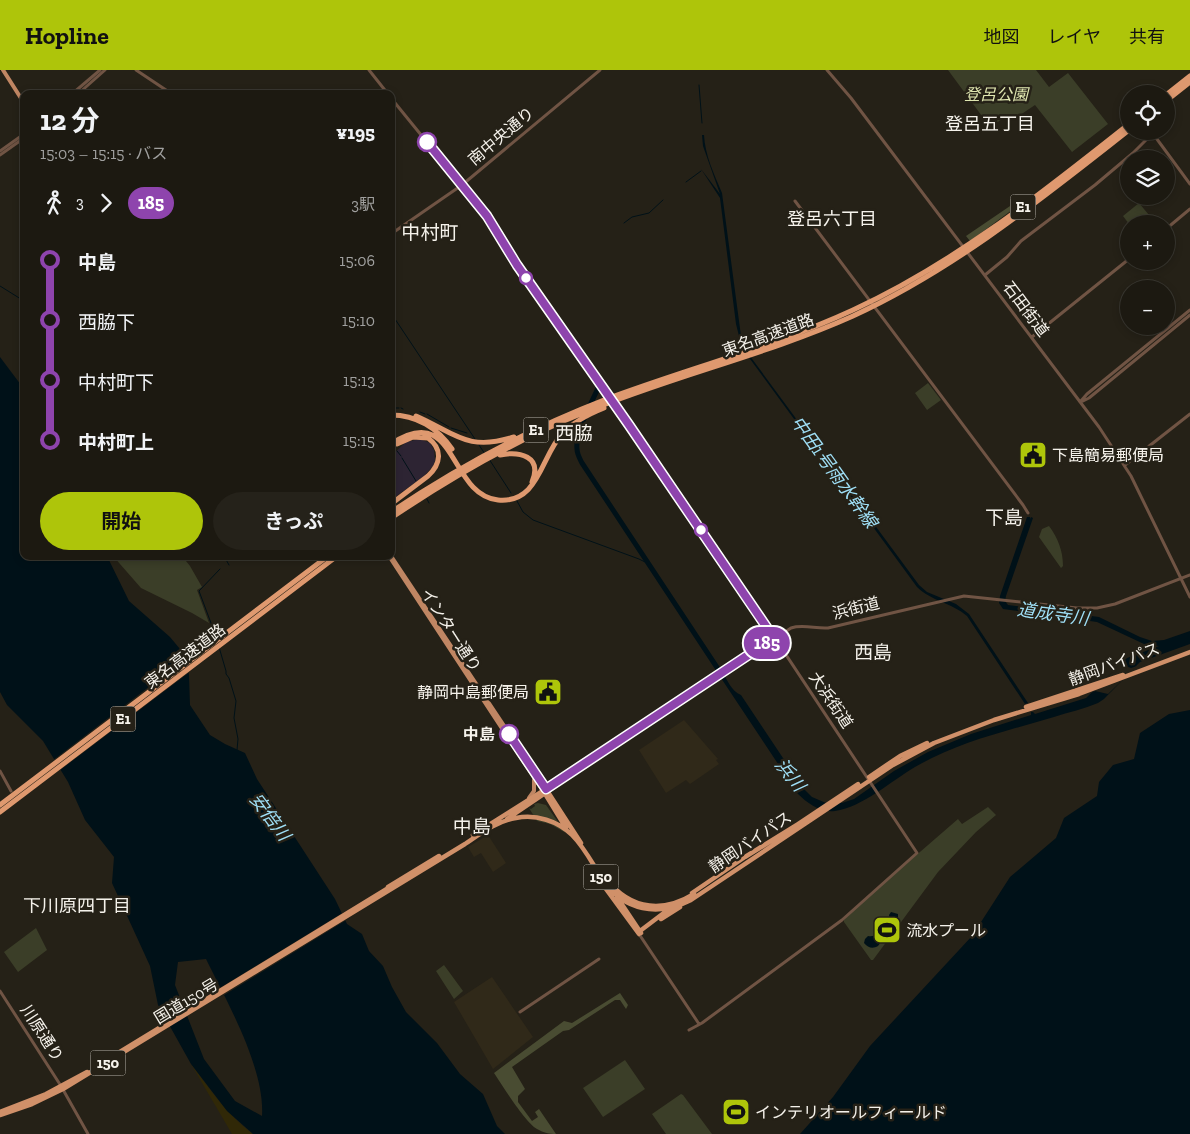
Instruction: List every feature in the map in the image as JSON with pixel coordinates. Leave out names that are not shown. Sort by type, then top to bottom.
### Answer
[{"type":"highway","points":[[1175,88],[1190,76]]},
{"type":"highway","points":[[1175,93],[1190,82]]},
{"type":"highway","name":"東名高速道路","points":[[488,457],[530,432],[585,410],[816,329],[914,285],[970,248],[1120,134]]},
{"type":"highway","name":"東名高速道路","points":[[606,403],[706,367]]},
{"type":"highway","points":[[395,444],[412,433],[423,432],[434,436],[450,452],[467,482],[476,491],[493,499],[507,500],[523,494],[533,486],[553,445],[563,433],[592,409],[606,403]]},
{"type":"highway","name":"東名高速道路","points":[[395,510],[468,467],[585,410]]},
{"type":"highway","points":[[395,414],[416,416],[455,437],[477,442],[499,441],[530,432]]},
{"type":"highway","points":[[395,415],[416,420],[437,432],[448,442],[470,481],[487,495],[498,498],[514,496],[532,483],[535,475],[534,467],[525,455],[515,453],[488,457]]},
{"type":"highway","points":[[395,444],[408,438],[428,438],[435,445],[439,455],[434,471],[395,501]]},
{"type":"highway","name":"東名高速道路","points":[[395,515],[457,473]]},
{"type":"highway","name":"東名高速道路","points":[[274,600],[322,560]]},
{"type":"highway","name":"東名高速道路","points":[[0,805],[274,600],[331,560]]},
{"type":"highway","name":"静岡バイパス","points":[[869,781],[900,756],[940,736],[1190,651]]},
{"type":"highway","name":"静岡バイパス","points":[[432,863],[505,821],[520,817],[537,817],[557,824],[572,835],[608,887],[620,898],[641,908],[664,910],[690,900],[834,802],[912,754],[953,734],[1097,688],[1190,651]]},
{"type":"highway","name":"国道150号","points":[[379,895],[419,875],[533,802],[545,791]]},
{"type":"highway","name":"国道150号","points":[[379,895],[545,791]]},
{"type":"highway","name":"150","points":[[545,791],[581,851],[640,933]]},
{"type":"highway","name":"150","points":[[545,791],[640,933]]},
{"type":"highway","name":"東名高速道路","points":[[0,812],[16,794]]},
{"type":"highway","name":"150","points":[[533,802],[545,798],[557,813]]},
{"type":"highway","name":"150","points":[[640,933],[745,857],[801,825]]},
{"type":"highway","name":"国道150号","points":[[0,1113],[62,1088],[432,863]]},
{"type":"main road","points":[[3,70],[20,97]]},
{"type":"main road","name":"インター通り","points":[[393,560],[532,775],[545,791]]},
{"type":"main road","name":"インター通り","points":[[393,560],[545,791]]},
{"type":"main road","points":[[509,813],[533,793],[535,786],[532,775]]},
{"type":"street","points":[[77,90],[100,70]]},
{"type":"street","points":[[82,90],[105,70]]},
{"type":"street","points":[[136,70],[166,90]]},
{"type":"street","points":[[369,70],[385,90]]},
{"type":"street","name":"南中央通り","points":[[395,231],[462,185],[600,70]]},
{"type":"street","name":"石田街道","points":[[827,70],[854,102],[1099,427],[1125,465],[1190,597]]},
{"type":"street","name":"大浜街道","points":[[395,103],[487,216],[517,265],[635,432],[917,853],[842,920],[699,1024]]},
{"type":"street","points":[[0,155],[20,138]]},
{"type":"street","points":[[0,150],[20,140]]},
{"type":"street","points":[[985,275],[1007,257],[1021,241],[1095,185],[1133,153],[1145,140]]},
{"type":"street","points":[[1156,140],[1190,184]]},
{"type":"street","points":[[795,201],[1028,513]]},
{"type":"street","points":[[1175,222],[1190,209]]},
{"type":"street","points":[[1032,337],[1120,266]]},
{"type":"street","points":[[1080,402],[1086,394],[1190,310]]},
{"type":"street","points":[[1080,402],[1089,398],[1190,315]]},
{"type":"street","points":[[1125,465],[1190,414]]},
{"type":"street","name":"浜街道","points":[[545,791],[774,638],[796,626],[828,628],[950,599],[972,596],[1077,608],[1102,607],[1115,604],[1190,575]]},
{"type":"street","points":[[0,771],[16,794]]},
{"type":"street","points":[[640,933],[699,1024],[689,1030]]},
{"type":"street","points":[[520,1012],[599,959]]},
{"type":"street","name":"川原通り","points":[[0,991],[62,1088],[88,1134]]},
{"type":"shaded area","points":[[420,439],[430,443],[434,450],[435,461],[424,476],[395,497],[395,452],[406,442]]},
{"type":"shaded area","points":[[684,720],[718,759],[716,760],[719,764],[690,784],[686,780],[666,793],[639,750]]},
{"type":"shaded area","points":[[488,835],[506,863],[493,872],[481,853],[474,857],[468,847]]},
{"type":"shaded area","points":[[492,977],[533,1037],[493,1069],[454,1002]]},
{"type":"green space","name":"登呂公園","points":[[948,70],[1036,70],[1049,87],[1068,73],[1108,124],[1072,152],[1035,105],[1014,119],[1010,114],[990,127]]},
{"type":"green space","points":[[1013,204],[1016,207],[970,241],[966,236]]},
{"type":"green space","points":[[1137,205],[1141,205],[1149,215],[1124,215]]},
{"type":"green space","points":[[928,383],[941,400],[927,410],[915,393]]},
{"type":"green space","points":[[1049,526],[1061,550],[1063,566],[1061,568],[1039,537],[1042,529]]},
{"type":"green space","points":[[116,560],[185,560],[202,587],[197,590],[209,623],[192,613],[141,588]]},
{"type":"green space","points":[[534,804],[546,805],[566,833],[550,824],[537,821],[529,808],[531,809],[535,806]]},
{"type":"green space","points":[[988,807],[996,815],[976,832],[938,872],[873,960],[871,960],[844,920],[958,819],[962,824]]},
{"type":"green space","points":[[36,928],[47,950],[18,972],[4,952]]},
{"type":"green space","points":[[444,965],[463,991],[454,999],[436,971]]},
{"type":"green space","points":[[620,993],[628,1005],[626,1009],[620,1000],[615,1000],[569,1030],[563,1031],[512,1067],[525,1089],[518,1096],[518,1102],[532,1121],[538,1117],[535,1112],[539,1109],[556,1134],[546,1133],[537,1129],[520,1111],[494,1073],[564,1021],[572,1023]]},
{"type":"green space","points":[[625,1060],[645,1089],[603,1117],[583,1088]]},
{"type":"green space","points":[[681,1094],[712,1134],[666,1134],[652,1114]]},
{"type":"sand","points":[[191,1064],[227,1110],[253,1134],[232,1134]]},
{"type":"water","name":"中田1号雨水幹線","points":[[702,135],[704,135],[708,157],[722,193],[744,348],[919,585],[927,592],[956,604],[969,614],[1028,703],[1025,704],[967,616],[929,596],[917,587],[742,348],[736,324],[720,198],[701,169],[720,194],[703,146]]},
{"type":"water","name":"安倍川","points":[[0,357],[20,384],[20,560],[109,560],[129,601],[170,637],[185,655],[189,675],[190,705],[210,735],[245,753],[257,779],[335,899],[347,924],[362,934],[369,951],[383,966],[406,1012],[437,1043],[460,1074],[483,1094],[497,1126],[505,1134],[253,1134],[227,1111],[191,1064],[158,1005],[150,966],[112,883],[114,857],[85,820],[68,782],[43,741],[7,705],[0,692]],"holes":[[[206,959],[234,1015],[257,1077],[262,1116],[235,1101],[204,1059],[175,985],[178,962]]]},
{"type":"water","name":"道成寺川","points":[[1027,517],[1033,518],[1006,596],[1005,601],[1008,605],[1099,617],[1152,641],[1164,640],[1190,631],[1190,644],[1140,662],[1098,703],[983,738],[931,758],[866,799],[845,809],[830,811],[820,809],[806,801],[798,794],[717,672],[721,670],[732,688],[741,695],[803,788],[812,797],[826,803],[842,803],[854,799],[894,771],[928,752],[971,734],[1031,715],[1031,712],[1035,714],[1086,698],[1127,658],[1159,646],[1144,644],[1097,622],[1003,609],[999,603],[1000,596]]},
{"type":"water","points":[[1190,710],[1190,1134],[800,1134],[833,1097],[870,1046],[972,936],[1010,877],[1056,838],[1064,818],[1097,796],[1099,782],[1113,765],[1134,759],[1140,733],[1169,714]]},
{"type":"water","name":"流水プール","points":[[891,912],[898,914],[898,919],[878,946],[872,948],[867,946],[864,943],[865,939],[881,931],[890,920],[889,915]]},
{"type":"pier","points":[[188,657],[191,671],[59,771],[52,761]]},
{"type":"pier","points":[[1120,664],[1131,668],[1137,666],[1108,694],[1095,691],[1092,693]]},
{"type":"pier","points":[[344,912],[348,919],[221,997],[218,989]]},
{"type":"waterway","points":[[699,85],[702,123]]},
{"type":"waterway","points":[[686,182],[701,171]]},
{"type":"waterway","points":[[624,223],[632,217],[649,213],[663,200]]},
{"type":"waterway","points":[[0,286],[20,298]]},
{"type":"waterway","points":[[395,319],[475,439]]},
{"type":"waterway","name":"浜川","points":[[599,386],[579,434],[577,442],[579,456],[722,675]]},
{"type":"waterway","points":[[420,412],[425,414]]},
{"type":"waterway","points":[[427,414],[449,427]]},
{"type":"waterway","points":[[451,428],[467,433]]},
{"type":"waterway","points":[[584,428],[591,438]]},
{"type":"waterway","points":[[479,445],[485,454]]},
{"type":"waterway","points":[[397,451],[401,456]]},
{"type":"waterway","points":[[402,458],[416,481]]},
{"type":"waterway","points":[[489,459],[511,493]]},
{"type":"waterway","points":[[427,499],[429,503]]},
{"type":"waterway","points":[[517,501],[523,512],[533,520],[649,564]]},
{"type":"waterway","points":[[226,560],[229,565]]},
{"type":"waterway","points":[[217,639],[199,591],[220,569]]},
{"type":"waterway","points":[[219,647],[236,701],[234,718],[238,739],[237,750]]},
{"type":"bus line","name":"185","points":[[427,142],[487,216],[517,265],[774,638],[566,778],[546,789],[509,734]]},
{"type":"place","name":"下島簡易郵便局","points":[[1033,455]]},
{"type":"place","name":"静岡中島郵便局","points":[[548,692]]},
{"type":"place","name":"中島","points":[[509,734]]},
{"type":"place","name":"流水プール","points":[[887,930]]},
{"type":"place","name":"インテリオールフィールド","points":[[736,1112]]},
{"type":"district","name":"登呂五丁目","points":[[990,124]]},
{"type":"district","name":"登呂六丁目","points":[[832,219]]},
{"type":"district","name":"中村町","points":[[430,232]]},
{"type":"district","name":"西脇","points":[[574,433]]},
{"type":"district","name":"下島","points":[[1004,517]]},
{"type":"district","name":"西島","points":[[873,652]]},
{"type":"district","name":"中島","points":[[472,826]]},
{"type":"district","name":"下川原四丁目","points":[[77,906]]}]
